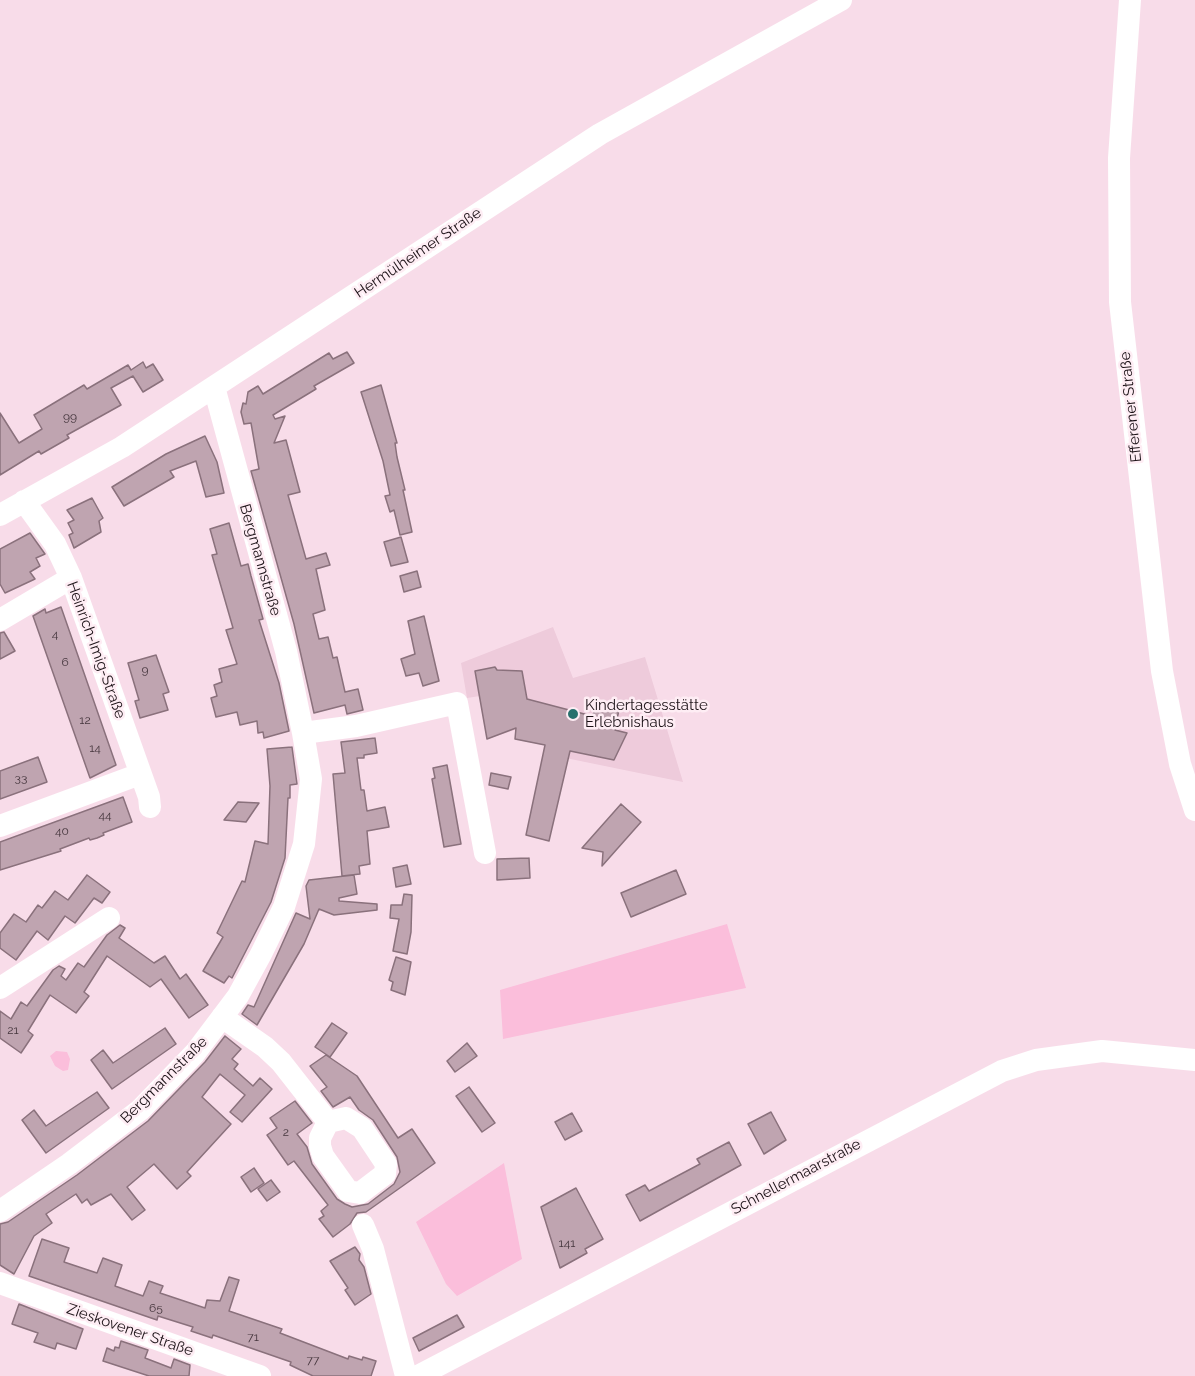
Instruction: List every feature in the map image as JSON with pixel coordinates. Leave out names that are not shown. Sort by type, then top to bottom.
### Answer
[{"type":"street","name":"Hermülheimer Straße","points":[[0,515],[122,447],[559,159],[841,0]]},
{"type":"street","name":"Efferener Straße","points":[[1130,0],[1119,158],[1120,302],[1162,671],[1180,764],[1195,810]]},
{"type":"street","name":"Bergmannstraße","points":[[0,1211],[69,1164],[140,1110],[195,1053],[222,1017],[261,954],[284,907],[304,844],[311,779],[303,733],[286,651],[214,387]]},
{"type":"street","name":"Heinrich-Imig-Straße","points":[[24,501],[55,544],[71,578],[149,797],[150,807]]},
{"type":"street","points":[[0,620],[71,578]]},
{"type":"street","points":[[303,733],[356,726],[457,703],[485,853]]},
{"type":"street","points":[[0,826],[140,774]]},
{"type":"street","points":[[0,988],[109,918]]},
{"type":"street","points":[[222,1017],[265,1047],[280,1062],[328,1122]]},
{"type":"street","name":"Schnellermaarstraße","points":[[418,1376],[1002,1071],[1036,1060],[1102,1052],[1195,1060]]},
{"type":"street","points":[[363,1225],[373,1249],[406,1376]]},
{"type":"street","name":"Zieskovener Straße","points":[[0,1283],[260,1376]]},
{"type":"shaded area","name":"Kindertagesstätte Erlebnishaus","points":[[553,627],[573,678],[645,657],[683,782],[546,754],[548,746],[515,739],[515,730],[487,739],[480,696],[467,698],[461,663]]},
{"type":"shaded area","points":[[727,924],[746,988],[503,1039],[500,990]]},
{"type":"shaded area","points":[[56,1051],[67,1052],[70,1059],[68,1070],[63,1071],[55,1066],[50,1056]]},
{"type":"shaded area","points":[[504,1163],[522,1259],[457,1296],[446,1284],[416,1222]]},
{"type":"building","points":[[347,352],[354,363],[314,386],[316,389],[273,415],[275,419],[285,416],[274,443],[286,440],[300,492],[288,495],[306,559],[326,553],[330,565],[316,569],[325,610],[313,614],[319,639],[328,637],[333,658],[337,657],[345,692],[358,689],[363,710],[347,714],[345,705],[314,713],[294,624],[251,471],[259,469],[251,423],[244,424],[241,412],[243,403],[246,404],[248,392],[258,386],[263,394],[329,353],[333,359]]},
{"type":"building","points":[[143,362],[146,368],[153,364],[163,380],[143,392],[133,376],[111,388],[121,405],[67,435],[69,438],[41,454],[39,451],[0,475],[0,413],[19,443],[42,429],[34,415],[84,385],[87,389],[128,365],[131,370]]},
{"type":"building","points":[[381,385],[397,443],[395,443],[397,457],[412,532],[400,535],[394,510],[390,512],[385,496],[390,495],[383,461],[361,392]]},
{"type":"building","points":[[205,436],[217,462],[224,493],[206,497],[196,461],[170,471],[174,477],[124,506],[112,487],[166,454]]},
{"type":"building","points":[[92,498],[103,518],[99,521],[101,532],[74,548],[69,535],[73,533],[68,523],[74,520],[67,510]]},
{"type":"building","points":[[229,523],[241,566],[248,564],[263,619],[259,620],[279,683],[289,731],[264,738],[263,732],[258,733],[257,721],[240,725],[237,712],[216,717],[211,698],[217,696],[214,685],[222,682],[219,669],[237,664],[226,630],[233,628],[212,555],[217,554],[210,529]]},
{"type":"building","points":[[30,533],[45,554],[36,558],[40,566],[30,572],[35,579],[5,593],[0,584],[0,549]]},
{"type":"building","points":[[401,537],[408,562],[391,566],[384,542]]},
{"type":"building","points":[[417,571],[421,587],[404,592],[400,576]]},
{"type":"building","points":[[61,607],[116,765],[90,778],[33,616],[45,609],[46,613]]},
{"type":"building","points":[[424,616],[439,681],[423,686],[419,673],[406,676],[401,659],[415,654],[408,621]]},
{"type":"building","points":[[4,632],[15,651],[0,659],[0,633]]},
{"type":"building","points":[[156,655],[169,692],[163,694],[168,710],[140,718],[135,701],[139,700],[128,663]]},
{"type":"building","points":[[495,667],[497,670],[522,671],[527,699],[592,716],[601,701],[620,704],[615,730],[627,733],[614,760],[570,751],[549,841],[526,835],[545,745],[515,739],[516,728],[487,739],[475,671]]},
{"type":"building","points":[[375,738],[377,753],[357,758],[361,790],[364,790],[367,811],[385,807],[389,827],[367,831],[370,864],[359,866],[360,874],[342,876],[333,774],[345,773],[341,742]]},
{"type":"building","points":[[292,747],[297,784],[290,785],[285,858],[271,902],[232,978],[229,976],[224,983],[203,971],[223,937],[217,933],[242,881],[245,882],[255,841],[268,844],[270,786],[267,749]]},
{"type":"building","points":[[38,757],[47,782],[0,799],[0,771]]},
{"type":"building","points":[[447,765],[461,844],[444,847],[432,779],[435,778],[433,768]]},
{"type":"building","points":[[491,773],[511,777],[508,789],[489,785]]},
{"type":"building","points":[[123,797],[132,822],[103,833],[104,835],[97,838],[90,840],[89,838],[60,849],[61,851],[0,870],[0,842]]},
{"type":"building","points":[[238,802],[259,803],[246,822],[224,820]]},
{"type":"building","points":[[621,804],[641,822],[602,866],[603,852],[582,848]]},
{"type":"building","points":[[529,858],[530,878],[497,880],[497,859]]},
{"type":"building","points":[[407,865],[411,884],[396,887],[393,868]]},
{"type":"building","points":[[676,870],[686,894],[631,917],[621,893]]},
{"type":"building","points":[[87,875],[110,892],[102,903],[94,898],[75,923],[65,916],[48,940],[37,931],[16,960],[0,948],[0,933],[14,914],[26,922],[38,905],[42,908],[55,891],[68,900]]},
{"type":"building","points":[[354,875],[357,894],[339,898],[339,901],[377,904],[377,910],[334,915],[319,909],[304,944],[257,1025],[242,1014],[248,1005],[254,1007],[296,913],[310,919],[306,886],[309,880]]},
{"type":"building","points":[[404,894],[412,895],[411,932],[407,954],[393,951],[399,919],[390,918],[391,905],[402,905]]},
{"type":"building","points":[[120,925],[125,928],[119,938],[154,963],[165,956],[180,979],[186,974],[208,1005],[189,1018],[161,979],[150,987],[107,956],[84,992],[89,996],[76,1013],[50,995],[28,1031],[33,1035],[21,1053],[0,1038],[0,1011],[11,1019],[21,1002],[27,1006],[53,970],[59,966],[65,969],[61,976],[66,980],[78,963],[84,967],[107,935]]},
{"type":"building","points":[[396,957],[411,962],[405,995],[391,990],[393,982],[389,980]]},
{"type":"building","points":[[332,1023],[347,1033],[330,1057],[315,1047]]},
{"type":"building","points":[[165,1028],[176,1044],[112,1089],[91,1060],[103,1050],[113,1063]]},
{"type":"building","points":[[225,1036],[241,1049],[232,1059],[238,1064],[234,1069],[253,1086],[260,1078],[272,1089],[242,1122],[230,1112],[245,1095],[220,1074],[202,1097],[231,1124],[187,1172],[191,1176],[177,1189],[154,1164],[127,1187],[145,1210],[132,1220],[111,1194],[91,1205],[87,1199],[82,1203],[76,1194],[46,1214],[52,1223],[34,1236],[14,1274],[0,1265],[0,1224],[8,1222],[77,1175],[148,1121],[205,1062]]},
{"type":"building","points":[[467,1043],[477,1056],[455,1072],[447,1061]]},
{"type":"building","points":[[326,1055],[357,1076],[398,1138],[412,1129],[435,1163],[366,1212],[357,1213],[350,1224],[333,1237],[319,1219],[324,1216],[321,1211],[328,1205],[294,1161],[288,1165],[267,1135],[277,1128],[270,1118],[295,1101],[312,1123],[297,1134],[307,1147],[312,1164],[337,1199],[352,1207],[368,1204],[394,1184],[400,1172],[397,1157],[373,1120],[359,1110],[350,1097],[333,1107],[321,1091],[327,1087],[310,1066]]},
{"type":"building","points":[[469,1087],[495,1123],[482,1132],[456,1096]]},
{"type":"building","points":[[97,1092],[109,1108],[46,1153],[22,1120],[34,1110],[46,1126]]},
{"type":"building","points":[[771,1112],[786,1140],[764,1154],[748,1124]]},
{"type":"building","points":[[572,1113],[582,1131],[565,1140],[555,1122]]},
{"type":"building","points":[[729,1142],[741,1165],[640,1221],[626,1195],[645,1185],[649,1191],[700,1164],[697,1159]]},
{"type":"building","points":[[254,1168],[264,1183],[251,1192],[241,1177]]},
{"type":"building","points":[[271,1180],[280,1192],[267,1201],[258,1189]]},
{"type":"building","points":[[576,1188],[603,1239],[585,1249],[587,1253],[560,1268],[541,1207]]},
{"type":"building","points":[[42,1239],[69,1248],[64,1262],[97,1273],[103,1258],[122,1265],[115,1286],[143,1296],[149,1281],[163,1286],[160,1293],[205,1308],[207,1300],[220,1301],[229,1277],[239,1280],[229,1311],[282,1329],[280,1333],[348,1359],[349,1356],[362,1360],[363,1357],[376,1361],[371,1376],[313,1376],[290,1365],[291,1362],[213,1335],[212,1338],[191,1331],[193,1327],[158,1316],[157,1320],[29,1276]]},
{"type":"building","points":[[355,1247],[360,1254],[359,1260],[364,1267],[371,1294],[355,1305],[345,1290],[348,1288],[330,1261]]},
{"type":"building","points":[[19,1304],[83,1329],[76,1349],[57,1343],[55,1349],[34,1342],[38,1333],[12,1324]]},
{"type":"building","points":[[457,1315],[464,1327],[419,1351],[413,1338]]},
{"type":"building","points":[[121,1341],[148,1350],[145,1358],[171,1368],[174,1359],[190,1365],[189,1376],[149,1376],[103,1361],[107,1348],[114,1351],[115,1347],[119,1348]]},
{"type":"place","name":"Kindertagesstätte Erlebnishaus","points":[[573,714]]}]
